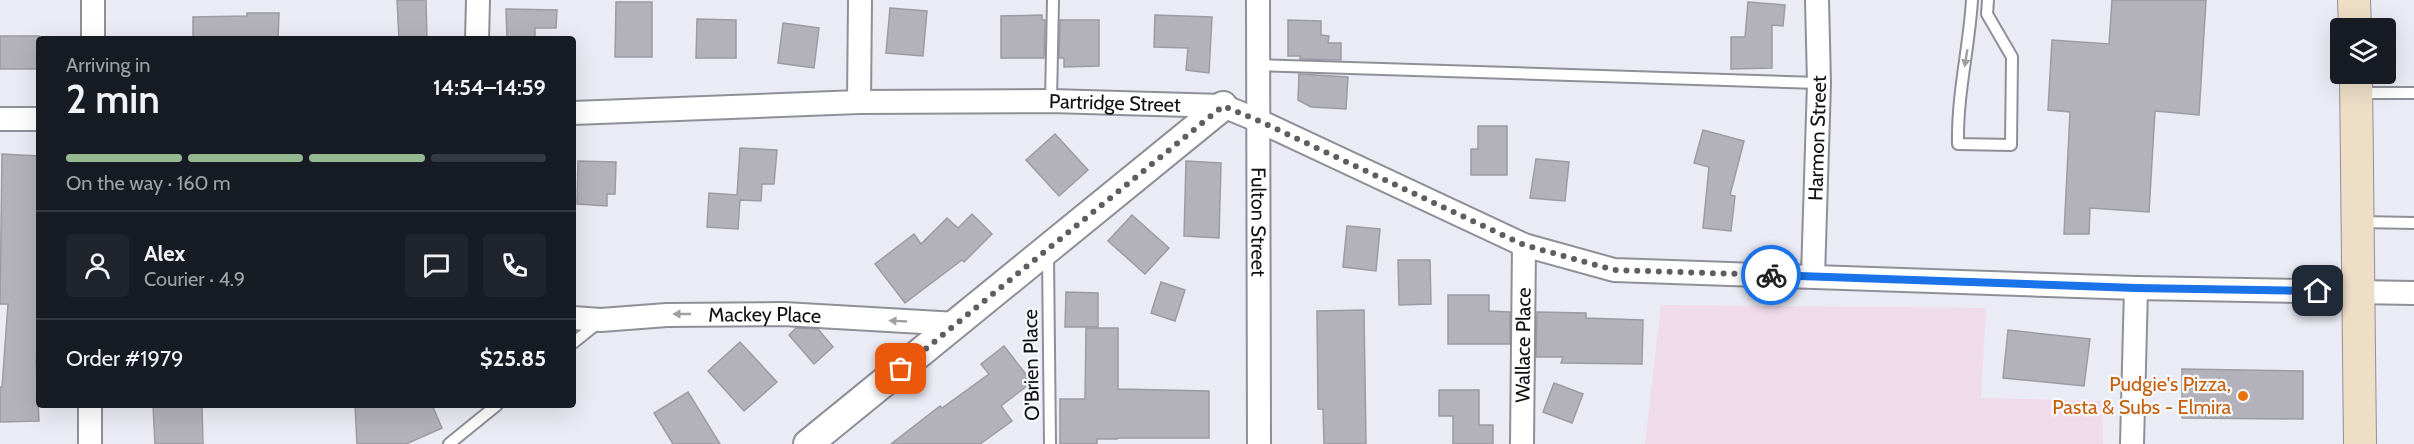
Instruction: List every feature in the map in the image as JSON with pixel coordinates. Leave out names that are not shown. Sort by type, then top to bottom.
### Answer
[{"type":"main road","points":[[2354,0],[2355,18]]},
{"type":"main road","points":[[2356,84],[2360,444]]},
{"type":"street","points":[[93,0],[93,36]]},
{"type":"street","points":[[477,36],[478,0]]},
{"type":"street","points":[[859,102],[860,0]]},
{"type":"street","name":"Fulton Street","points":[[1258,0],[1259,444]]},
{"type":"street","name":"Harmon Street","points":[[1813,276],[1819,83],[1817,0]]},
{"type":"street","name":"Partridge Street","points":[[576,112],[859,102],[1051,101],[1223,106],[1524,245],[1614,270],[2136,288],[2414,293]]},
{"type":"street","points":[[808,444],[1223,106]]},
{"type":"street","points":[[0,119],[36,119]]},
{"type":"street","name":"Wallace Place","points":[[1522,444],[1524,245]]},
{"type":"street","points":[[2132,444],[2136,288]]},
{"type":"street","name":"Mackey Place","points":[[576,318],[601,321],[668,315],[784,314],[957,324]]},
{"type":"street","points":[[90,408],[90,444]]},
{"type":"lane","points":[[1051,101],[1053,0]]},
{"type":"lane","points":[[1972,0],[1971,25],[1958,111],[1958,144],[2011,145],[2012,57],[1987,14],[1988,0]]},
{"type":"lane","points":[[1258,65],[1819,83]]},
{"type":"lane","points":[[2362,84],[2414,93]]},
{"type":"lane","points":[[2358,222],[2414,223]]},
{"type":"lane","name":"O'Brien Place","points":[[1048,250],[1050,444]]},
{"type":"lane","points":[[576,341],[601,321]]},
{"type":"lane","points":[[449,444],[493,408]]},
{"type":"shaded area","points":[[1661,305],[1986,308],[1981,398],[2102,401],[2103,444],[1645,444]]},
{"type":"building","points":[[397,0],[426,0],[427,36],[399,36]]},
{"type":"building","points":[[2112,0],[2206,0],[2199,115],[2155,111],[2149,212],[2090,208],[2089,234],[2064,234],[2070,112],[2048,110],[2052,40],[2109,44]]},
{"type":"building","points":[[616,2],[652,2],[652,57],[615,57]]},
{"type":"building","points":[[1748,2],[1785,5],[1783,26],[1772,25],[1772,68],[1731,69],[1731,37],[1745,37]]},
{"type":"building","points":[[890,8],[927,11],[923,56],[886,53]]},
{"type":"building","points":[[506,9],[557,10],[556,28],[535,28],[535,36],[507,36]]},
{"type":"building","points":[[247,13],[279,13],[278,36],[193,36],[193,17],[247,16]]},
{"type":"building","points":[[1042,15],[1042,20],[1045,20],[1044,58],[1001,58],[1001,16]]},
{"type":"building","points":[[1155,15],[1212,17],[1209,73],[1186,70],[1188,48],[1154,47]]},
{"type":"building","points":[[697,19],[736,20],[736,58],[696,58]]},
{"type":"building","points":[[1060,20],[1099,20],[1099,66],[1064,67],[1064,58],[1059,58]]},
{"type":"building","points":[[1288,20],[1321,21],[1321,35],[1329,36],[1328,43],[1341,43],[1341,60],[1300,59],[1300,56],[1288,56]]},
{"type":"building","points":[[783,23],[819,28],[814,68],[778,63]]},
{"type":"building","points":[[0,36],[36,36],[36,69],[0,69]]},
{"type":"building","points":[[1299,74],[1348,77],[1346,109],[1311,107],[1298,100]]},
{"type":"building","points":[[1478,126],[1507,126],[1507,175],[1471,175],[1471,149],[1478,149]]},
{"type":"building","points":[[1703,130],[1744,141],[1730,195],[1735,196],[1731,231],[1703,228],[1709,167],[1694,163]]},
{"type":"building","points":[[1055,134],[1088,170],[1059,196],[1026,160]]},
{"type":"building","points":[[740,148],[777,150],[774,184],[762,184],[761,201],[740,200],[738,229],[707,227],[709,193],[737,195]]},
{"type":"building","points":[[2,154],[36,156],[36,408],[38,408],[39,421],[0,422],[0,387],[2,387],[8,304],[0,304]]},
{"type":"building","points":[[1536,159],[1569,162],[1565,201],[1530,198]]},
{"type":"building","points":[[578,161],[616,162],[615,194],[607,194],[607,206],[577,204]]},
{"type":"building","points":[[1186,161],[1221,163],[1219,238],[1184,236]]},
{"type":"building","points":[[972,214],[992,234],[964,262],[962,260],[905,303],[875,264],[914,234],[921,244],[947,218],[958,228]]},
{"type":"building","points":[[1132,215],[1169,248],[1145,274],[1108,241]]},
{"type":"building","points":[[1347,226],[1380,229],[1376,271],[1343,267]]},
{"type":"building","points":[[1398,260],[1430,260],[1431,304],[1399,305]]},
{"type":"building","points":[[1161,282],[1185,290],[1175,321],[1151,313]]},
{"type":"building","points":[[1066,292],[1098,293],[1098,327],[1065,327]]},
{"type":"building","points":[[1448,295],[1489,295],[1489,311],[1510,312],[1510,344],[1448,344]]},
{"type":"building","points":[[1364,310],[1366,444],[1324,444],[1323,409],[1318,409],[1317,311]]},
{"type":"building","points":[[1537,312],[1586,313],[1586,318],[1643,320],[1642,364],[1561,363],[1563,357],[1536,357]]},
{"type":"building","points":[[796,328],[818,329],[833,347],[814,364],[789,335]]},
{"type":"building","points":[[1086,328],[1118,328],[1118,389],[1209,391],[1209,438],[1117,438],[1097,439],[1097,444],[1060,444],[1060,399],[1085,399]]},
{"type":"building","points":[[2008,330],[2090,339],[2084,386],[2003,378]]},
{"type":"building","points":[[740,342],[777,382],[744,411],[708,371]]},
{"type":"building","points":[[1004,346],[1032,382],[1001,406],[1012,421],[980,444],[891,444],[940,406],[942,408],[989,374],[981,364]]},
{"type":"building","points":[[2182,369],[2303,371],[2303,419],[2182,418]]},
{"type":"building","points":[[1554,383],[1583,394],[1572,423],[1543,412]]},
{"type":"building","points":[[1439,390],[1479,390],[1479,425],[1493,425],[1493,444],[1453,444],[1453,416],[1439,416]]},
{"type":"building","points":[[688,392],[720,444],[673,444],[654,413]]},
{"type":"building","points":[[153,408],[202,408],[203,444],[155,444]]},
{"type":"building","points":[[355,408],[433,408],[442,428],[406,444],[357,444]]},
{"type":"way so far","points":[[901,369],[1223,106],[1524,245],[1614,270],[1771,275]]},
{"type":"place","name":"Pudgie's Pizza, Pasta & Subs - Elmira","points":[[2243,396]]},
{"type":"route","points":[[1771,275],[2136,288],[2318,291]]}]
